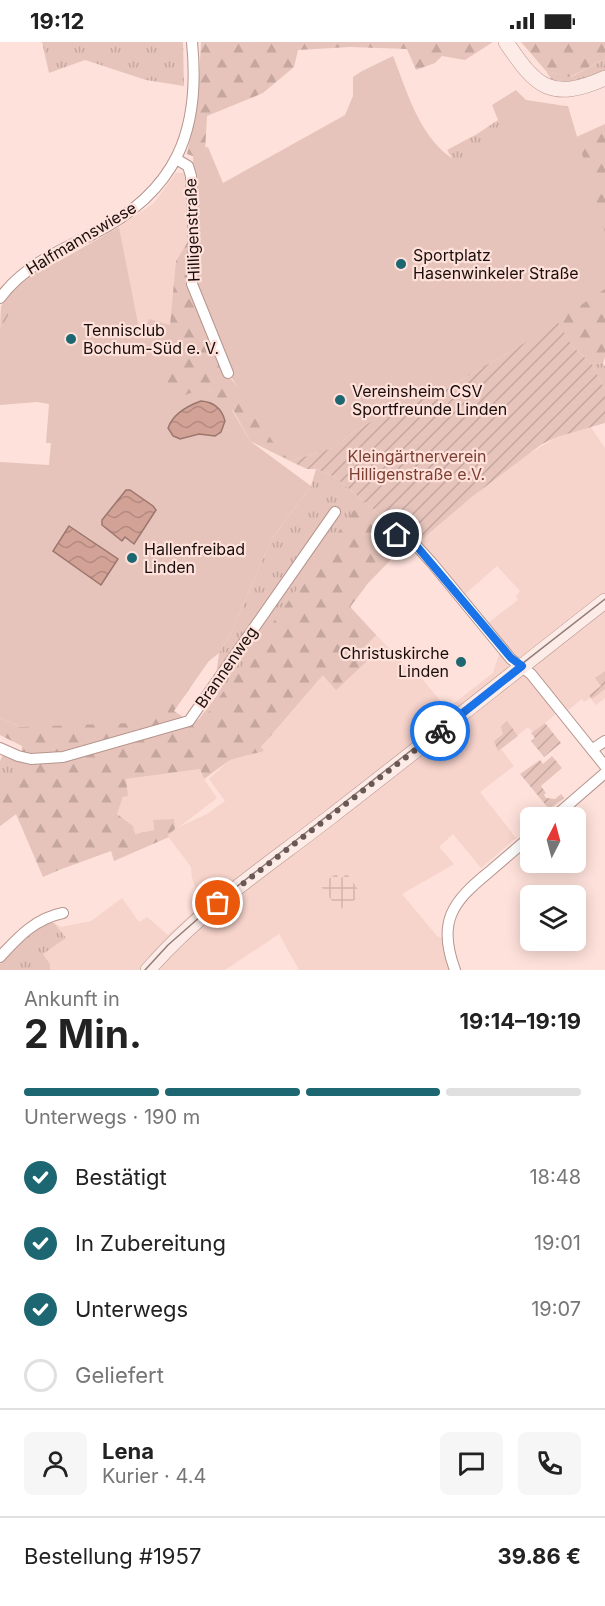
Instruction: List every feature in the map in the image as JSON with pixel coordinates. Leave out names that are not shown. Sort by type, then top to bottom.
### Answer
[{"type":"street","name":"Halfmannswiese","points":[[0,298],[16,278],[38,262],[103,229],[143,201],[159,186],[184,143],[194,93],[192,42]]},
{"type":"street","points":[[506,42],[527,73],[546,86],[563,90],[573,89],[605,78]]},
{"type":"street","name":"Hilligenstraße","points":[[176,159],[188,166],[191,176],[194,245],[192,284],[228,373]]},
{"type":"street","name":"Brannenweg","points":[[0,748],[31,759],[63,758],[189,721],[335,512]]},
{"type":"street","points":[[397,535],[414,543],[511,658],[531,674],[605,766]]},
{"type":"street","points":[[148,970],[185,932],[234,890],[605,601]]},
{"type":"street","points":[[593,749],[605,741]]},
{"type":"street","points":[[566,807],[605,773]]},
{"type":"street","points":[[454,970],[447,938],[448,922],[453,908],[470,887],[520,845]]},
{"type":"street","points":[[0,957],[36,923],[49,915],[63,913]]},
{"type":"shaded area","points":[[176,173],[186,173],[216,366],[143,348],[119,227],[154,203]]},
{"type":"shaded area","points":[[590,426],[605,448],[605,698],[596,705],[590,698],[584,702],[582,699],[567,711],[565,707],[533,732],[528,727],[501,749],[514,766],[480,792],[516,838],[481,868],[453,834],[439,847],[454,864],[402,894],[437,936],[442,938],[445,958],[450,970],[299,970],[279,934],[225,970],[50,970],[50,964],[43,954],[66,938],[54,923],[61,927],[91,921],[122,898],[139,922],[147,917],[168,935],[212,895],[207,889],[197,894],[191,867],[167,835],[162,821],[153,821],[154,830],[134,834],[133,826],[117,814],[126,779],[200,769],[217,798],[179,827],[207,814],[225,801],[209,779],[230,760],[263,751],[261,747],[323,675],[336,690],[370,658],[363,648],[376,635],[410,672],[414,669],[447,709],[493,673],[499,654],[480,629],[518,600],[516,596],[520,591],[497,566],[464,595],[421,541],[473,496],[527,455],[557,437]]},
{"type":"shaded area","points":[[336,874],[340,879],[347,874],[362,895],[339,910],[320,885]]},
{"type":"green space","points":[[42,42],[183,42],[184,86],[146,80],[85,60],[49,73]]},
{"type":"green space","points":[[201,42],[493,42],[465,60],[442,56],[435,63],[416,70],[407,49],[350,47],[298,50],[294,67],[263,93],[207,116],[205,151],[198,158],[187,154],[198,98]]},
{"type":"green space","points":[[521,42],[605,42],[605,59],[570,77],[546,71]]},
{"type":"green space","name":"Sportplatz Hasenwinkeler Straße","points":[[393,56],[424,128],[433,141],[456,161],[504,136],[502,101],[568,106],[605,232],[605,289],[521,345],[455,383],[386,413],[352,432],[336,447],[289,460],[275,445],[222,363],[195,300],[193,150],[208,147],[223,183],[345,115],[353,96],[353,77]]},
{"type":"green space","points":[[605,59],[605,72],[572,83],[553,82],[546,71],[571,77]]},
{"type":"green space","points":[[516,90],[526,100],[559,105],[559,112],[456,165],[447,150],[498,120],[492,105]]},
{"type":"green space","points":[[605,124],[605,357],[603,363],[592,364],[573,347],[557,322],[455,384],[430,393],[410,405],[386,413],[353,432],[336,447],[290,461],[250,441],[233,410],[229,412],[208,388],[167,404],[81,326],[143,332],[149,319],[170,325],[176,261],[189,240],[223,369],[245,396],[563,143]]},
{"type":"green space","name":"Hallenfreibad Linden","points":[[119,227],[143,348],[166,357],[169,401],[207,387],[229,411],[232,410],[250,441],[311,486],[271,540],[231,633],[219,653],[132,723],[21,727],[0,718],[0,462],[49,465],[51,443],[46,443],[49,404],[37,402],[0,405],[0,330],[13,306],[32,283],[54,264]]},
{"type":"green space","points":[[57,259],[61,282],[0,373],[1,307],[5,299],[32,273]]},
{"type":"green space","name":"Kleingärtnerverein Hilligenstraße e.V.","points":[[557,321],[573,347],[592,364],[605,390],[605,423],[557,437],[542,444],[473,496],[418,543],[392,525],[335,477],[316,469],[307,469],[290,461],[336,447],[353,432],[386,413],[410,405],[430,393],[455,384]]},
{"type":"green space","points":[[603,363],[605,367],[605,390],[592,364]]},
{"type":"green space","points":[[316,469],[335,477],[392,525],[418,543],[406,544],[368,583],[350,607],[376,635],[363,648],[370,658],[336,690],[323,675],[137,772],[16,814],[0,826],[0,761],[3,754],[183,731],[199,719],[218,694],[216,676],[219,653],[231,633],[271,540],[311,486]]},
{"type":"green space","points":[[354,510],[406,544],[368,583],[350,607],[376,635],[363,648],[370,658],[336,690],[323,675],[261,747],[264,751],[230,760],[204,779],[200,769],[126,779],[128,796],[123,797],[117,814],[133,826],[135,834],[154,830],[153,820],[174,819],[175,829],[168,835],[169,837],[114,861],[111,851],[43,877],[16,814],[0,826],[0,786],[21,760],[22,746],[0,735],[0,718],[21,727],[213,655],[174,711],[198,727]]},
{"type":"green space","points":[[605,671],[605,689],[592,699],[589,695],[601,686],[595,678]]},
{"type":"green space","points":[[507,721],[518,736],[498,751],[494,741],[503,734],[501,727]]},
{"type":"green space","points":[[545,723],[561,743],[544,757],[531,741],[535,738],[531,733]]},
{"type":"green space","points":[[552,756],[562,768],[541,786],[546,793],[544,795],[546,798],[555,799],[561,794],[564,798],[552,807],[547,807],[520,774],[540,760],[543,764]]},
{"type":"green space","points":[[47,922],[54,923],[66,938],[43,954],[50,964],[50,970],[0,970],[0,964],[20,941]]},
{"type":"water","points":[[201,401],[214,405],[222,413],[225,421],[221,432],[215,436],[199,434],[180,439],[173,436],[168,428],[173,419],[186,408]]},
{"type":"water","points":[[126,490],[130,490],[156,510],[134,544],[125,537],[122,541],[102,525],[102,520]]},
{"type":"water","points":[[69,526],[118,559],[101,585],[53,551]]},
{"type":"tram line","points":[[145,970],[168,945],[217,902],[605,599]]},
{"type":"way so far","points":[[218,903],[440,731]]},
{"type":"place","name":"Sportplatz Hasenwinkeler Straße","points":[[401,264]]},
{"type":"place","name":"Tennisclub Bochum-Süd e. V.","points":[[71,339]]},
{"type":"place","name":"Vereinsheim CSV Sportfreunde Linden","points":[[340,400]]},
{"type":"place","name":"Hallenfreibad Linden","points":[[132,558]]},
{"type":"place","name":"Christuskirche Linden","points":[[461,662]]},
{"type":"route","points":[[397,535],[414,543],[511,658],[522,666],[440,731]]}]
